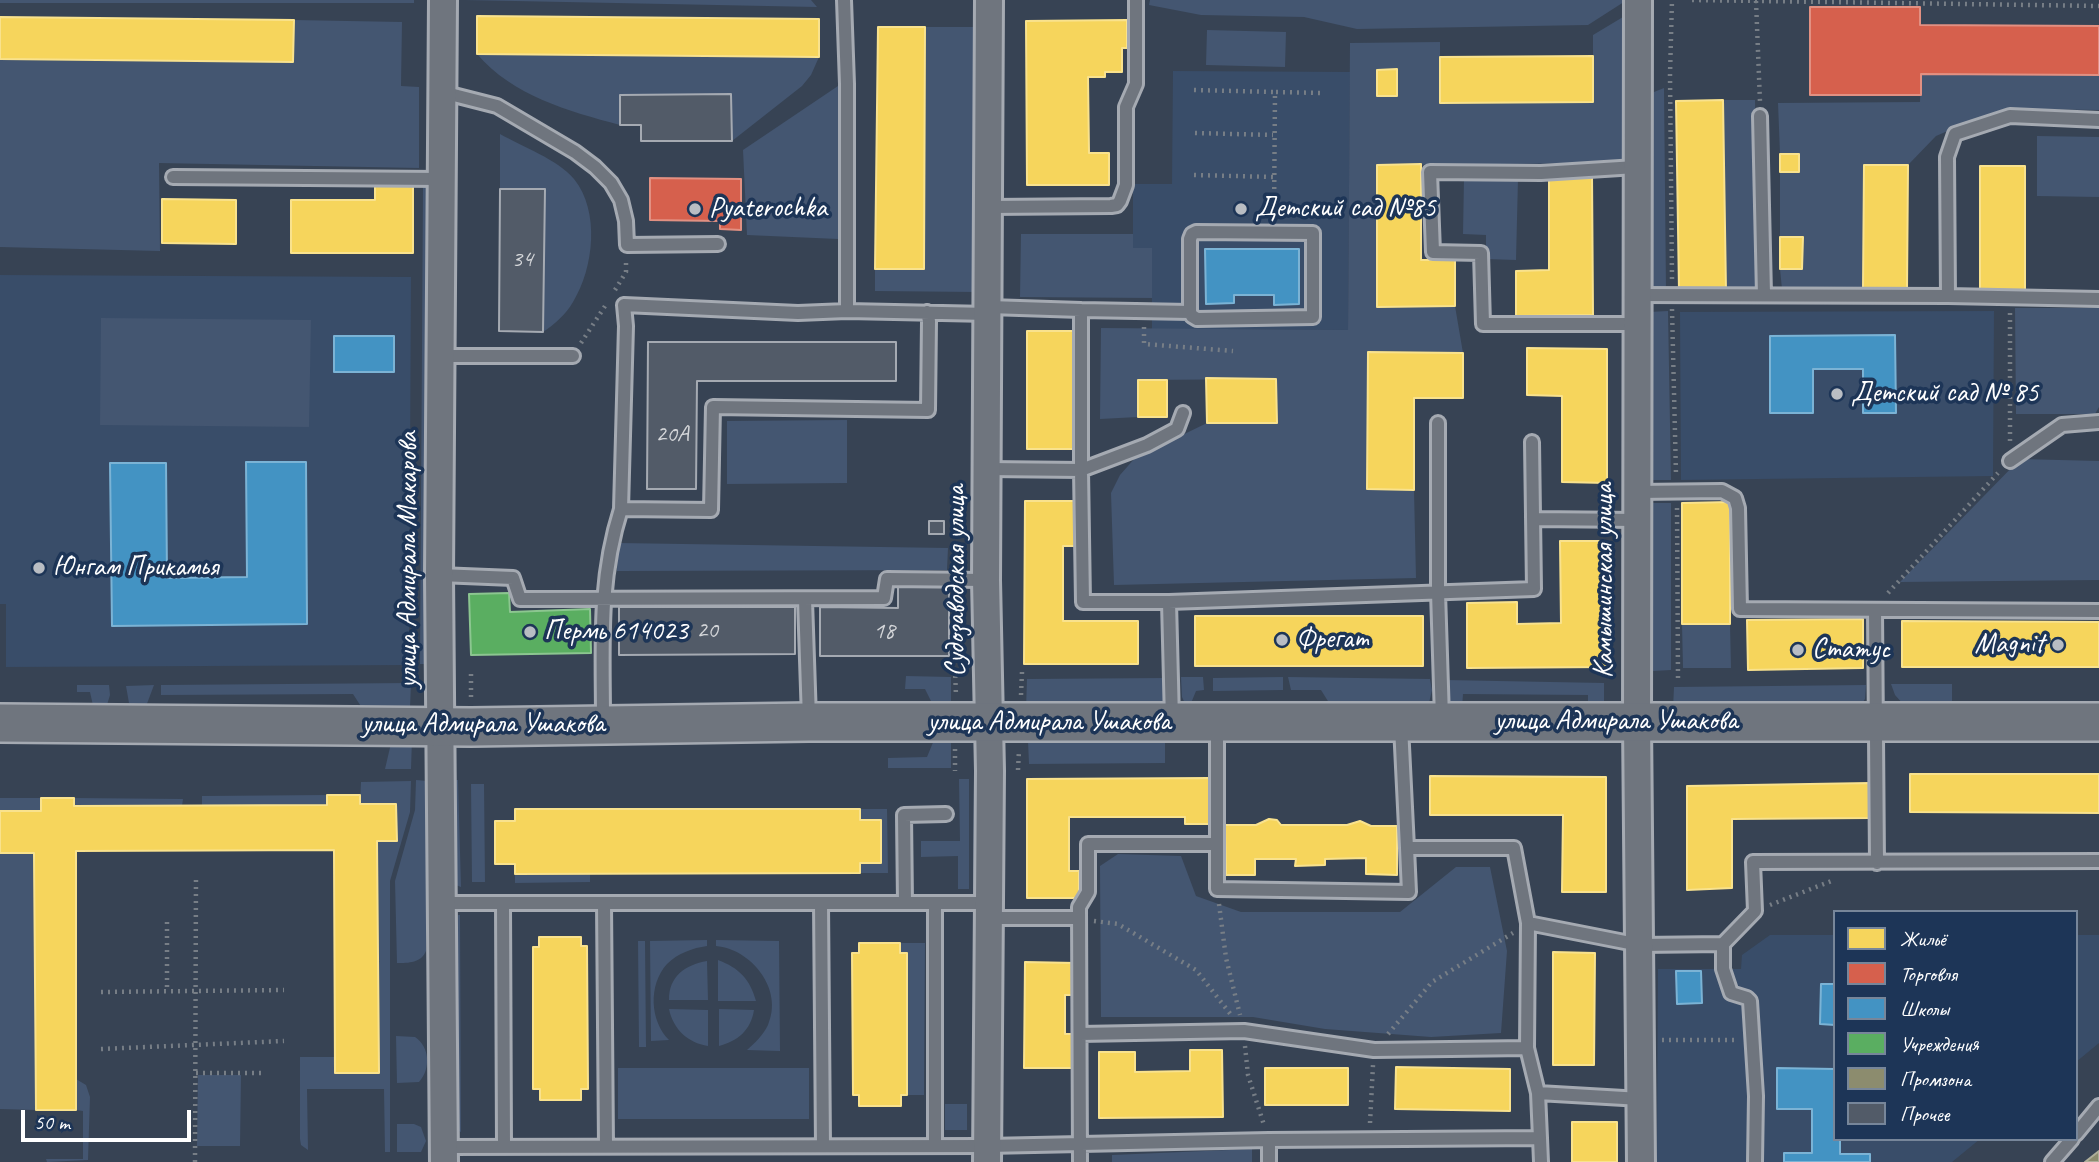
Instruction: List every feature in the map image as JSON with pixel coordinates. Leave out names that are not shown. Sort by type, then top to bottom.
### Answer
[{"type":"street","name":"улица Адмирала Макарова","points":[[443,0],[439,575],[444,1154]]},
{"type":"street","name":"Судозаводская улица","points":[[987,1154],[990,910],[973,716],[986,580],[989,0]]},
{"type":"street","name":"Камышинская улица","points":[[1638,0],[1637,721],[1641,1162]]},
{"type":"street","name":"улица Адмирала Ушакова","points":[[0,723],[440,726],[809,722],[973,716],[1217,723],[2099,722]]},
{"type":"lane","points":[[844,0],[847,84],[847,311]]},
{"type":"lane","points":[[989,207],[1111,206],[1121,201],[1126,185],[1126,107],[1136,84],[1136,0]]},
{"type":"lane","points":[[442,92],[497,106],[575,152],[595,167],[611,183],[621,200],[626,220],[626,245],[718,244]]},
{"type":"lane","points":[[1760,116],[1764,296]]},
{"type":"lane","points":[[1948,296],[1947,157],[1955,134],[2010,116],[2099,120]]},
{"type":"lane","points":[[1636,167],[1541,173],[1430,172],[1433,252],[1481,253],[1483,324],[1637,324]]},
{"type":"lane","points":[[173,177],[441,179]]},
{"type":"lane","points":[[1313,233],[1313,317],[1197,319],[1190,312],[1192,234],[1313,233]]},
{"type":"lane","points":[[1636,295],[2099,299]]},
{"type":"lane","points":[[603,724],[603,600],[610,543],[621,509],[626,326],[624,305],[799,313],[989,310],[1190,312]]},
{"type":"lane","points":[[1082,310],[1083,602],[1169,602],[1534,589],[1532,442]]},
{"type":"lane","points":[[621,509],[711,510],[713,407],[928,410],[928,312]]},
{"type":"lane","points":[[440,356],[573,356]]},
{"type":"lane","points":[[988,469],[1081,470],[1147,445],[1177,429],[1183,412]]},
{"type":"lane","points":[[2010,461],[2063,425],[2099,422]]},
{"type":"lane","points":[[1438,423],[1438,592],[1442,722]]},
{"type":"lane","points":[[1637,492],[1722,491],[1735,498],[1738,508],[1740,609],[2099,611]]},
{"type":"lane","points":[[1533,519],[1637,520]]},
{"type":"lane","points":[[439,575],[513,578],[520,599],[603,600],[884,598],[887,579],[986,580]]},
{"type":"lane","points":[[805,600],[809,722]]},
{"type":"lane","points":[[1169,602],[1172,722]]},
{"type":"lane","points":[[1875,610],[1877,863]]},
{"type":"lane","points":[[1217,723],[1217,889],[1409,892],[1401,722]]},
{"type":"lane","points":[[905,902],[904,815],[946,814]]},
{"type":"lane","points":[[1080,1162],[1079,907],[1088,892],[1088,844],[1217,844]]},
{"type":"lane","points":[[1407,848],[1514,848],[1528,923],[1527,1048],[1538,1093],[1541,1162]]},
{"type":"lane","points":[[1755,1162],[1756,1096],[1750,1001],[1735,996],[1729,989],[1723,969],[1723,944],[1755,911],[1753,862],[2099,861]]},
{"type":"lane","points":[[821,902],[822,1146]]},
{"type":"lane","points":[[935,902],[935,1146]]},
{"type":"lane","points":[[442,903],[935,902],[1079,918]]},
{"type":"lane","points":[[503,903],[504,1146]]},
{"type":"lane","points":[[604,903],[606,1146]]},
{"type":"lane","points":[[1528,923],[1640,945],[1723,944]]},
{"type":"lane","points":[[1080,1034],[1244,1031],[1374,1050],[1527,1048]]},
{"type":"lane","points":[[1538,1093],[1642,1099]]},
{"type":"lane","points":[[2078,1131],[2099,1106]]},
{"type":"lane","points":[[444,1154],[504,1146],[935,1146],[987,1154],[1080,1143],[1540,1138]]},
{"type":"lane","points":[[1269,1140],[1269,1162]]},
{"type":"lane","points":[[2052,1162],[2069,1141]]},
{"type":"path","points":[[1672,0],[1670,75],[1678,678]]},
{"type":"path","points":[[1692,0],[2099,6]]},
{"type":"path","points":[[1756,1],[1760,116]]},
{"type":"path","points":[[1194,90],[1322,93]]},
{"type":"path","points":[[1274,232],[1275,92]]},
{"type":"path","points":[[1195,133],[1273,135]]},
{"type":"path","points":[[1194,175],[1273,177]]},
{"type":"path","points":[[1875,610],[1899,579],[2010,461],[2010,297]]},
{"type":"path","points":[[1143,312],[1144,344],[1233,351]]},
{"type":"path","points":[[955,668],[973,716]]},
{"type":"path","points":[[955,741],[955,771]]},
{"type":"path","points":[[1018,770],[1020,747]]},
{"type":"path","points":[[1755,911],[1877,863]]},
{"type":"path","points":[[195,1162],[196,875]]},
{"type":"path","points":[[1217,889],[1226,958],[1244,1031],[1248,1075],[1269,1140]]},
{"type":"path","points":[[1079,918],[1118,925],[1196,970],[1244,1031]]},
{"type":"path","points":[[167,922],[167,991]]},
{"type":"path","points":[[1369,1139],[1374,1050],[1432,982],[1528,923]]},
{"type":"path","points":[[101,992],[284,990]]},
{"type":"path","points":[[1658,1040],[1753,1040]]},
{"type":"path","points":[[102,1049],[284,1041]]},
{"type":"path","points":[[196,1073],[261,1073]]},
{"type":"shaded area","points":[[0,0],[414,0],[414,3],[0,3]]},
{"type":"shaded area","points":[[464,0],[811,0],[817,7]]},
{"type":"shaded area","points":[[1150,0],[1627,0],[1588,25],[1357,29],[1304,17],[1201,15],[1149,5]]},
{"type":"shaded area","points":[[1628,14],[1624,163],[1377,165],[1377,307],[1455,306],[1463,353],[1368,353],[1367,489],[1414,490],[1416,578],[1114,585],[1111,493],[1120,475],[1135,458],[1207,423],[1276,423],[1276,379],[1139,380],[1138,417],[1100,419],[1101,328],[1348,330],[1350,43],[1440,42],[1440,103],[1593,102],[1593,35]]},
{"type":"shaded area","points":[[294,20],[402,22],[401,86],[419,87],[419,168],[159,163],[160,251],[0,247],[0,59],[293,62]]},
{"type":"shaded area","points":[[925,27],[978,27],[977,292],[875,291],[875,269],[924,268]]},
{"type":"shaded area","points":[[1207,30],[1286,32],[1285,67],[1206,65]]},
{"type":"shaded area","points":[[477,54],[819,57],[811,75],[802,86],[732,141],[731,94],[620,95],[620,125],[542,100],[507,81]]},
{"type":"shaded area","name":"Детский сад №85","points":[[1173,71],[1350,72],[1348,330],[1152,329],[1152,249],[1133,248],[1133,184],[1172,184]]},
{"type":"shaded area","points":[[1921,74],[2099,75],[2099,110],[2021,109],[1978,118],[1936,136],[1908,165],[1864,165],[1863,289],[1782,289],[1780,269],[1802,268],[1803,238],[1780,237],[1780,172],[1799,172],[1799,154],[1780,154],[1778,103],[1920,102]]},
{"type":"shaded area","points":[[838,86],[838,239],[747,235],[743,150]]},
{"type":"shaded area","points":[[1664,88],[1666,290],[1648,291],[1649,98],[1654,92]]},
{"type":"shaded area","points":[[1723,100],[1755,100],[1759,292],[1726,291]]},
{"type":"shaded area","points":[[500,134],[549,159],[567,172],[582,192],[588,207],[591,240],[586,273],[570,306],[543,332],[545,190],[500,189]]},
{"type":"shaded area","points":[[2037,136],[2099,137],[2099,197],[2037,196]]},
{"type":"shaded area","points":[[1464,178],[1518,179],[1516,260],[1486,259],[1486,235],[1463,234]]},
{"type":"shaded area","points":[[423,184],[429,185],[430,664],[420,664]]},
{"type":"shaded area","points":[[1021,234],[1133,234],[1133,248],[1152,248],[1152,298],[1020,297]]},
{"type":"shaded area","points":[[0,275],[411,277],[409,665],[6,667],[6,604],[0,604]]},
{"type":"shaded area","points":[[2015,308],[2099,308],[2099,407],[2095,414],[2016,414]]},
{"type":"shaded area","points":[[1668,311],[1671,480],[1651,480],[1649,312]]},
{"type":"shaded area","name":"Детский сад № 85","points":[[1994,311],[1993,476],[1681,480],[1680,312]]},
{"type":"shaded area","points":[[101,318],[311,320],[309,427],[100,425]]},
{"type":"shaded area","points":[[847,420],[847,483],[727,484],[727,421]]},
{"type":"shaded area","points":[[2020,459],[2099,461],[2099,580],[1900,582]]},
{"type":"shaded area","points":[[1652,503],[1671,503],[1671,670],[1653,671]]},
{"type":"shaded area","points":[[618,543],[948,548],[947,570],[617,571]]},
{"type":"shaded area","points":[[1682,624],[1730,624],[1731,668],[1683,668]]},
{"type":"shaded area","points":[[906,676],[951,677],[951,709],[935,709],[925,689],[905,689]]},
{"type":"shaded area","points":[[1181,677],[1203,677],[1204,690],[1196,691],[1189,708],[1182,697]]},
{"type":"shaded area","points":[[1283,677],[1283,690],[1213,691],[1213,678]]},
{"type":"shaded area","points":[[1288,677],[1430,679],[1432,690],[1429,703],[1423,708],[1331,706],[1321,690],[1291,690]]},
{"type":"shaded area","points":[[1165,678],[1165,703],[1156,709],[1026,709],[1027,679]]},
{"type":"shaded area","points":[[1445,680],[1604,683],[1604,709],[1588,709],[1588,695],[1463,694],[1462,708],[1444,708]]},
{"type":"shaded area","points":[[411,683],[410,708],[362,708],[353,694],[161,695],[161,685]]},
{"type":"shaded area","points":[[1891,684],[1952,684],[1952,708],[1904,705],[1895,695]]},
{"type":"shaded area","points":[[77,685],[109,685],[107,705],[94,710],[90,692],[77,692]]},
{"type":"shaded area","points":[[154,685],[145,709],[135,708],[129,703],[126,686]]},
{"type":"shaded area","points":[[1866,685],[1865,699],[1860,706],[1673,709],[1674,687]]},
{"type":"shaded area","points":[[392,739],[412,739],[411,769],[385,769]]},
{"type":"shaded area","points":[[934,740],[951,740],[951,768],[888,768],[888,758],[927,757]]},
{"type":"shaded area","points":[[1165,740],[1165,763],[1029,764],[1028,741]]},
{"type":"shaded area","points":[[974,776],[979,776],[977,887],[973,890]]},
{"type":"shaded area","points":[[959,779],[969,779],[969,889],[958,889],[958,856],[921,857],[921,841],[960,841]]},
{"type":"shaded area","points":[[416,780],[428,781],[426,951],[418,960],[397,963],[395,881],[415,810]]},
{"type":"shaded area","points":[[449,780],[458,780],[461,887],[453,884]]},
{"type":"shaded area","points":[[411,781],[410,812],[390,881],[390,1152],[385,1152],[384,1089],[307,1089],[308,1150],[301,1145],[300,1139],[300,1057],[335,1057],[335,1073],[379,1073],[377,841],[397,841],[396,804],[360,804],[361,782]]},
{"type":"shaded area","points":[[471,784],[484,784],[485,882],[472,882]]},
{"type":"shaded area","points":[[327,795],[327,805],[202,806],[202,796]]},
{"type":"shaded area","points":[[0,798],[41,798],[41,811],[0,811]]},
{"type":"shaded area","points":[[74,798],[183,799],[182,806],[74,806]]},
{"type":"shaded area","points":[[860,809],[887,809],[888,873],[860,873]]},
{"type":"shaded area","points":[[0,853],[34,853],[36,1110],[0,1109]]},
{"type":"shaded area","points":[[1118,854],[1181,856],[1196,896],[1241,912],[1400,912],[1456,867],[1490,867],[1507,951],[1501,1033],[1431,1037],[1325,1029],[1253,1017],[1101,1017],[1100,866]]},
{"type":"shaded area","points":[[515,874],[590,874],[590,882],[515,883]]},
{"type":"shaded area","points":[[460,915],[461,1132],[455,1129]]},
{"type":"shaded area","points":[[1770,935],[1833,935],[1833,1141],[1978,1141],[1952,1162],[1657,1162],[1658,969],[1741,969],[1742,955]]},
{"type":"shaded area","points":[[2078,935],[2099,935],[2099,1043],[2078,1060]]},
{"type":"shaded area","points":[[707,940],[707,946],[681,954],[671,960],[661,973],[654,992],[655,1013],[669,1040],[651,1041],[650,941]]},
{"type":"shaded area","points":[[716,940],[779,941],[780,1051],[747,1050],[759,1039],[768,1025],[772,998],[768,985],[752,963],[729,949],[716,946]]},
{"type":"shaded area","points":[[638,941],[645,941],[646,1047],[639,1047]]},
{"type":"shaded area","points":[[900,943],[925,943],[924,1095],[907,1095],[907,953],[900,953]]},
{"type":"shaded area","points":[[718,960],[743,975],[756,1001],[718,1001]]},
{"type":"shaded area","points":[[707,961],[708,1000],[669,1000],[675,978],[692,965]]},
{"type":"shaded area","points":[[669,1009],[708,1010],[708,1046],[694,1042],[682,1034]]},
{"type":"shaded area","points":[[719,1009],[754,1010],[747,1029],[732,1041],[719,1046]]},
{"type":"shaded area","points":[[396,1036],[415,1037],[424,1046],[427,1065],[419,1082],[397,1083]]},
{"type":"shaded area","points":[[618,1068],[809,1068],[809,1119],[618,1119]]},
{"type":"shaded area","points":[[198,1075],[241,1075],[240,1146],[197,1146]]},
{"type":"shaded area","points":[[76,1079],[86,1085],[90,1097],[88,1160],[47,1162],[46,1159],[83,1159],[83,1111],[76,1110]]},
{"type":"shaded area","points":[[945,1104],[967,1104],[967,1130],[945,1130]]},
{"type":"shaded area","points":[[397,1124],[414,1124],[421,1127],[426,1141],[421,1152],[397,1152]]},
{"type":"shaded area","points":[[1252,1149],[1252,1162],[1112,1162],[1112,1155]]},
{"type":"building: Жильё","points":[[477,16],[819,19],[819,57],[477,54]]},
{"type":"building: Жильё","points":[[0,17],[294,20],[293,62],[0,59]]},
{"type":"building: Жильё","points":[[1127,20],[1127,48],[1122,48],[1122,72],[1105,72],[1105,77],[1088,77],[1089,153],[1109,153],[1109,185],[1027,185],[1026,21]]},
{"type":"building: Жильё","points":[[878,27],[925,27],[924,269],[875,269]]},
{"type":"building: Жильё","points":[[1593,56],[1593,102],[1440,103],[1440,57]]},
{"type":"building: Жильё","points":[[1397,69],[1397,96],[1377,96],[1377,70]]},
{"type":"building: Жильё","points":[[1723,100],[1726,291],[1679,291],[1676,101]]},
{"type":"building: Жильё","points":[[1780,154],[1799,154],[1799,172],[1780,172]]},
{"type":"building: Жильё","points":[[1421,164],[1421,260],[1455,260],[1455,306],[1377,307],[1377,165]]},
{"type":"building: Жильё","points":[[1864,165],[1908,165],[1907,289],[1863,289]]},
{"type":"building: Жильё","points":[[1980,166],[2025,166],[2025,291],[1980,291]]},
{"type":"building: Жильё","points":[[1592,175],[1593,315],[1516,316],[1516,271],[1549,270],[1549,176]]},
{"type":"building: Жильё","points":[[375,181],[413,181],[413,253],[291,253],[291,200],[375,200]]},
{"type":"building: Жильё","points":[[162,199],[236,200],[236,244],[162,243]]},
{"type":"building: Жильё","points":[[1780,237],[1803,237],[1802,269],[1780,269]]},
{"type":"building: Жильё","points":[[1027,331],[1076,331],[1076,449],[1027,449]]},
{"type":"building: Жильё","points":[[1527,348],[1607,349],[1607,483],[1562,482],[1562,396],[1527,395]]},
{"type":"building: Жильё","points":[[1368,352],[1463,353],[1463,398],[1414,398],[1414,490],[1367,489]]},
{"type":"building: Жильё","points":[[1206,378],[1276,379],[1277,423],[1207,423]]},
{"type":"building: Жильё","points":[[1138,380],[1167,380],[1167,417],[1138,417]]},
{"type":"building: Жильё","points":[[1025,501],[1075,501],[1075,546],[1063,546],[1063,621],[1138,621],[1138,664],[1024,664]]},
{"type":"building: Жильё","points":[[1730,502],[1730,624],[1682,624],[1682,503]]},
{"type":"building: Жильё","points":[[1560,541],[1605,541],[1606,667],[1467,668],[1467,603],[1517,602],[1517,624],[1561,623]]},
{"type":"building: Жильё","points":[[1195,616],[1423,616],[1423,666],[1195,666]]},
{"type":"building: Жильё","points":[[1863,619],[1863,668],[1748,670],[1747,620]]},
{"type":"building: Жильё","points":[[1902,621],[2099,622],[2099,667],[1902,667]]},
{"type":"building: Жильё","points":[[1910,774],[2099,774],[2099,813],[1910,812]]},
{"type":"building: Жильё","points":[[1430,776],[1606,777],[1606,892],[1562,892],[1563,815],[1430,815]]},
{"type":"building: Жильё","points":[[1209,778],[1209,824],[1185,824],[1185,817],[1069,817],[1069,871],[1079,871],[1079,898],[1027,898],[1027,779]]},
{"type":"building: Жильё","points":[[1870,783],[1870,818],[1732,819],[1732,888],[1687,890],[1687,786]]},
{"type":"building: Жильё","points":[[327,795],[360,795],[360,804],[396,804],[397,841],[377,841],[379,1073],[335,1073],[334,850],[76,851],[76,1110],[36,1110],[34,853],[0,853],[0,811],[41,811],[41,798],[74,798],[74,806],[327,805]]},
{"type":"building: Жильё","points":[[515,809],[860,809],[860,820],[881,820],[881,863],[860,863],[860,873],[515,874],[515,864],[495,864],[495,821],[515,821]]},
{"type":"building: Жильё","points":[[1269,819],[1277,820],[1281,825],[1347,825],[1360,821],[1371,826],[1397,826],[1397,875],[1366,874],[1366,858],[1325,859],[1325,865],[1295,866],[1296,859],[1255,859],[1255,875],[1226,875],[1225,825],[1256,825]]},
{"type":"building: Жильё","points":[[539,937],[581,937],[581,946],[587,946],[588,1089],[581,1089],[581,1100],[540,1100],[540,1089],[533,1089],[533,947],[539,947]]},
{"type":"building: Жильё","points":[[859,943],[900,943],[900,953],[907,953],[907,1095],[901,1095],[901,1106],[859,1106],[859,1095],[853,1095],[852,953],[859,953]]},
{"type":"building: Жильё","points":[[1553,952],[1595,953],[1594,1065],[1553,1065]]},
{"type":"building: Жильё","points":[[1025,962],[1076,963],[1075,995],[1065,995],[1065,1034],[1074,1034],[1074,1068],[1024,1068]]},
{"type":"building: Жильё","points":[[1190,1050],[1222,1050],[1223,1117],[1099,1118],[1099,1052],[1135,1052],[1135,1072],[1190,1071]]},
{"type":"building: Жильё","points":[[1396,1067],[1510,1069],[1510,1111],[1395,1109]]},
{"type":"building: Жильё","points":[[1265,1068],[1348,1068],[1348,1105],[1265,1105]]},
{"type":"building: Жильё","points":[[1572,1122],[1617,1122],[1617,1162],[1572,1162]]},
{"type":"building: Торговля","points":[[1810,7],[1920,7],[1920,25],[2099,26],[2099,75],[1921,74],[1921,95],[1810,95]]},
{"type":"building: Торговля","name":"Pyaterochka","points":[[650,178],[741,179],[741,230],[720,229],[720,221],[650,220]]},
{"type":"building: Школы","points":[[1205,249],[1299,249],[1299,304],[1274,305],[1274,295],[1234,295],[1234,303],[1206,304]]},
{"type":"building: Школы","points":[[1895,335],[1896,413],[1863,413],[1863,369],[1813,369],[1813,413],[1770,413],[1770,336]]},
{"type":"building: Школы","points":[[334,336],[394,336],[394,372],[334,372]]},
{"type":"building: Школы","points":[[246,462],[306,462],[307,624],[112,626],[110,463],[166,463],[167,578],[247,577]]},
{"type":"building: Школы","points":[[1676,971],[1701,971],[1702,1003],[1677,1004]]},
{"type":"building: Школы","points":[[1821,984],[1833,984],[1833,1025],[1820,1024]]},
{"type":"building: Школы","points":[[1777,1068],[1833,1069],[1833,1141],[1840,1141],[1840,1154],[1870,1154],[1870,1162],[1784,1162],[1784,1153],[1812,1153],[1812,1109],[1777,1109]]},
{"type":"building: Учреждения","name":"Пермь 614023","points":[[509,593],[510,612],[590,609],[591,653],[471,655],[469,594]]},
{"type":"building: Промзона","points":[[2099,1151],[2099,1162],[2085,1162]]},
{"type":"building: Прочее","points":[[731,94],[732,141],[641,141],[641,125],[620,125],[620,95]]},
{"type":"building: Прочее","points":[[500,189],[545,189],[543,332],[499,331]]},
{"type":"building: Прочее","points":[[648,342],[896,342],[896,381],[697,381],[696,489],[647,489]]},
{"type":"building: Прочее","points":[[929,521],[944,521],[944,534],[929,534]]},
{"type":"building: Прочее","points":[[898,585],[949,586],[949,656],[820,656],[820,607],[898,608]]},
{"type":"building: Прочее","points":[[619,607],[795,607],[795,654],[619,655]]},
{"type":"place","name":"Pyaterochka","points":[[695,209]]},
{"type":"place","name":"Детский сад №85","points":[[1241,209]]},
{"type":"place","name":"Детский сад № 85","points":[[1837,394]]},
{"type":"place","name":"Юнгам Прикамья","points":[[39,568]]},
{"type":"place","name":"Пермь 614023","points":[[530,632]]},
{"type":"place","name":"Фрегат","points":[[1282,640]]},
{"type":"place","name":"Magnit","points":[[2058,645]]},
{"type":"place","name":"Статус","points":[[1798,650]]}]
